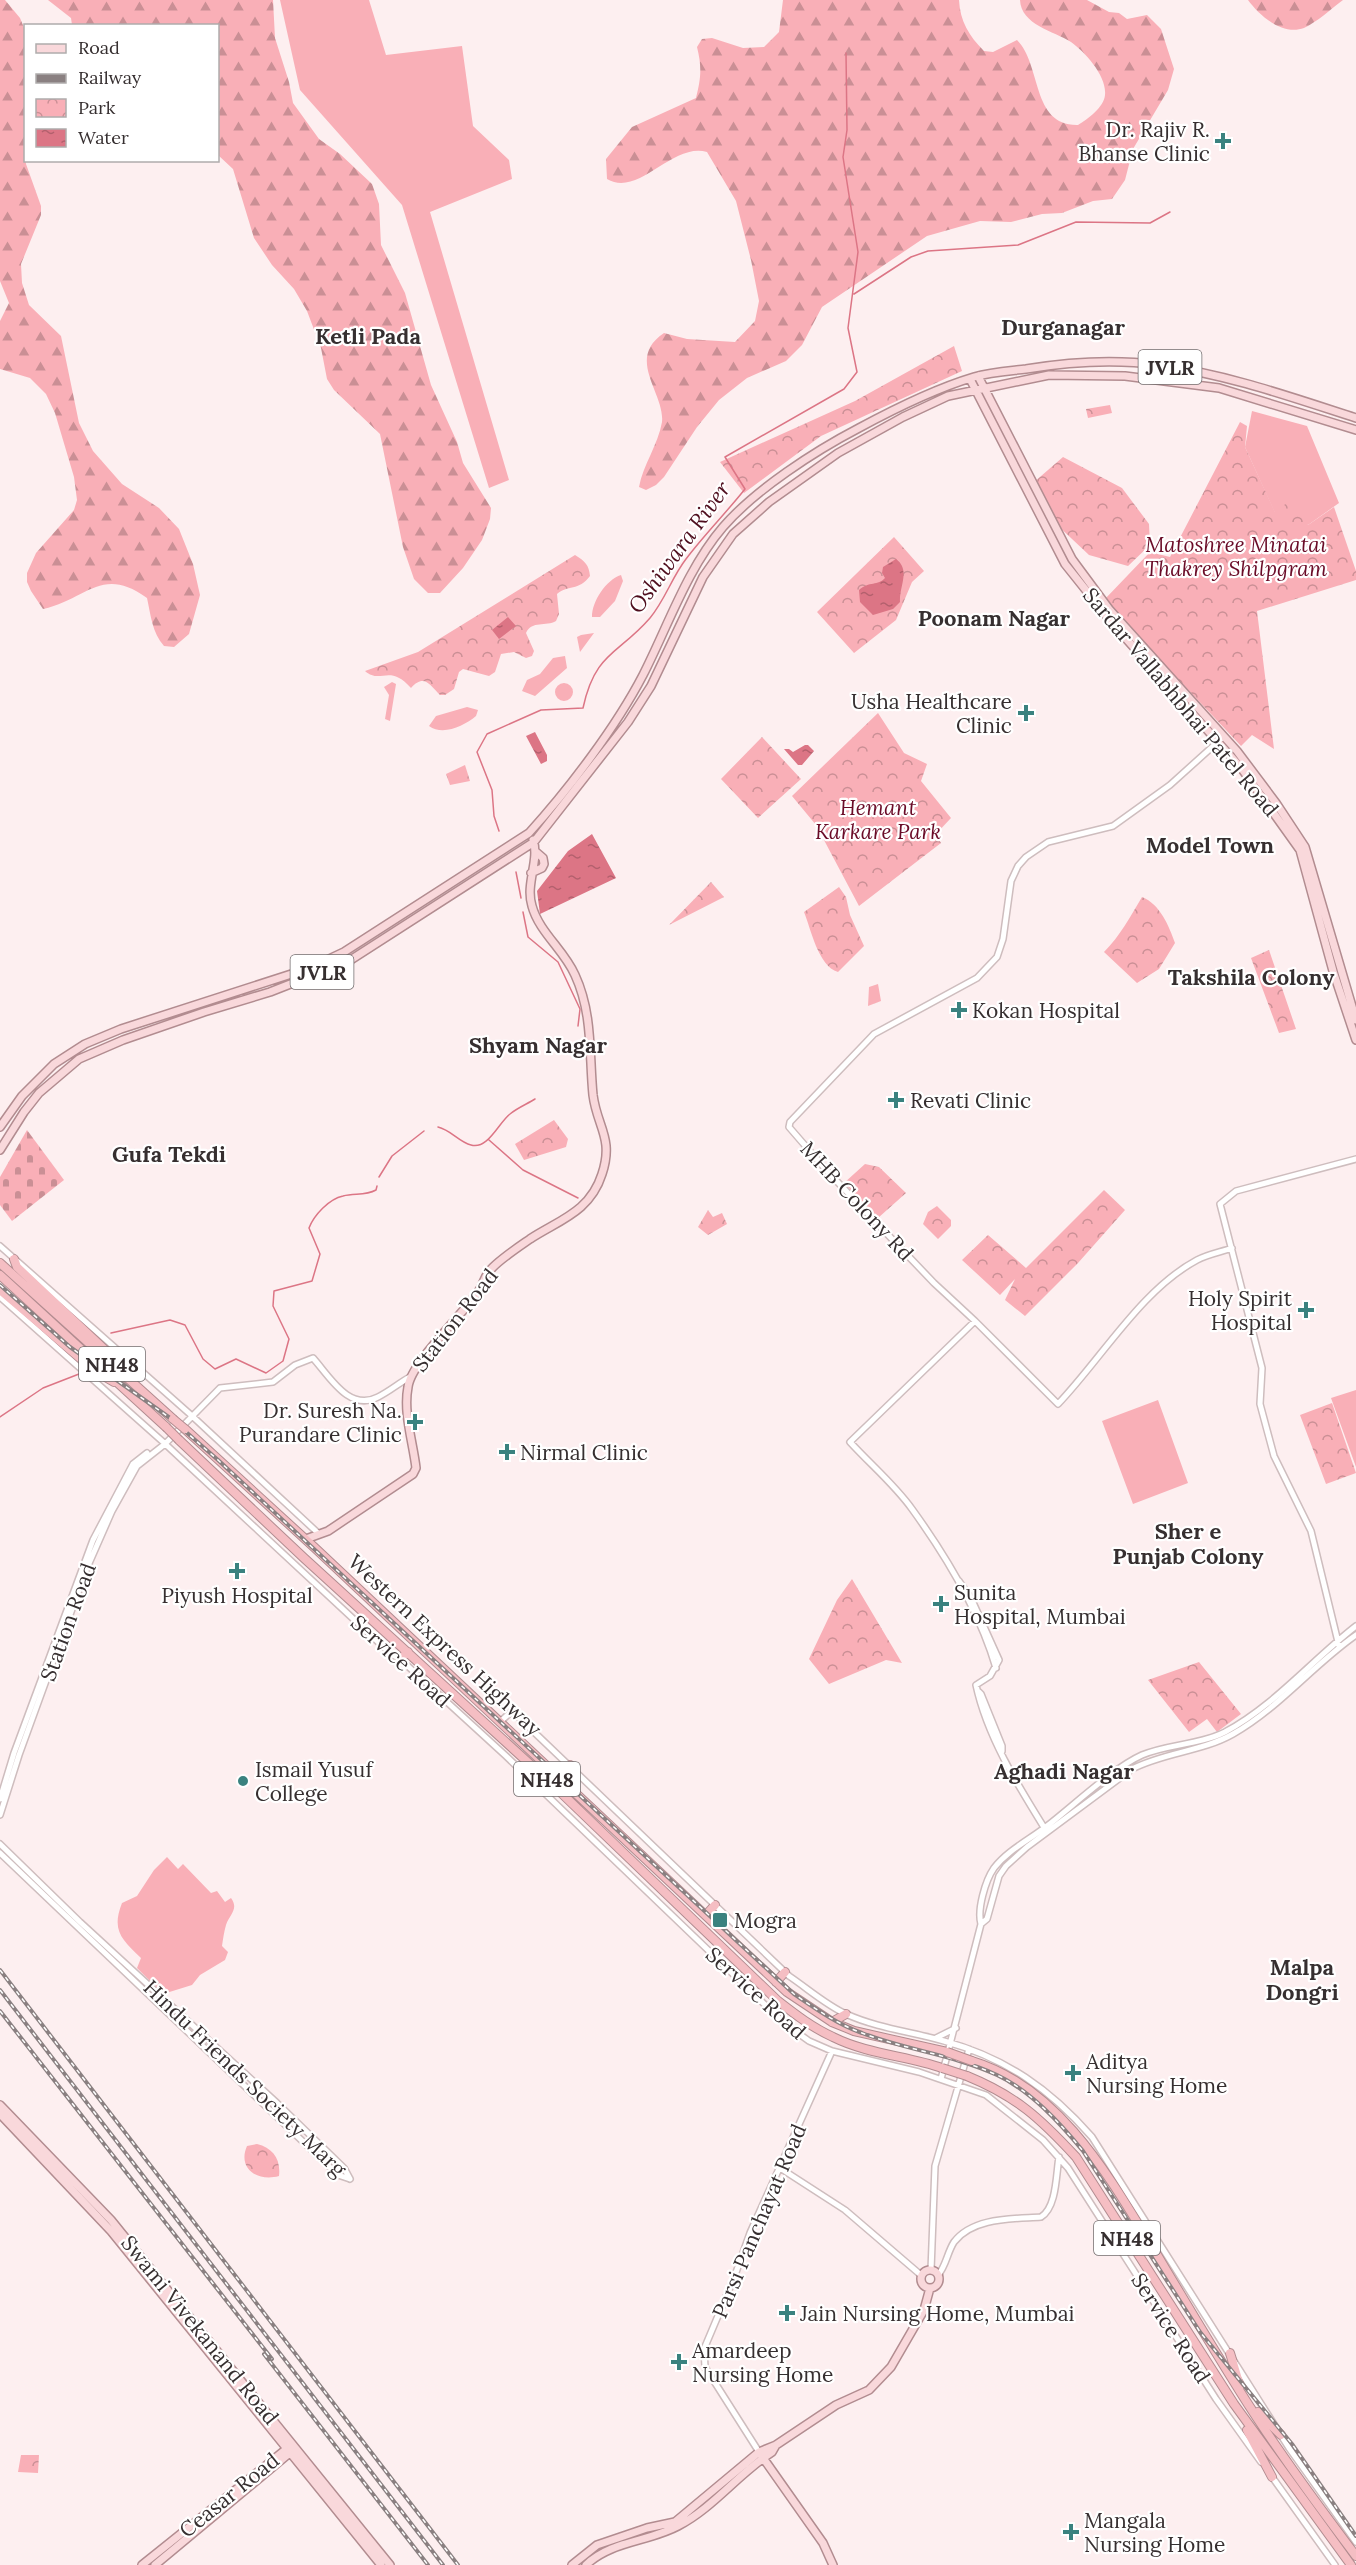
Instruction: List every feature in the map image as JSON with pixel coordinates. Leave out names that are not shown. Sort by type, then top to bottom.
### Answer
[{"type":"highway","points":[[14,1259],[17,1267],[122,1366],[129,1385]]},
{"type":"highway","name":"Western Express Highway","points":[[0,1263],[47,1312]]},
{"type":"highway","name":"Western Express Highway","points":[[0,1275],[47,1312],[129,1385],[173,1419],[306,1539],[776,1982],[832,2022],[874,2037],[947,2052],[992,2067],[1029,2091],[1073,2130],[1114,2185],[1242,2396]]},
{"type":"highway","points":[[1,1294],[95,1371],[129,1385]]},
{"type":"highway","name":"Western Express Highway","points":[[129,1385],[179,1440],[555,1787],[778,2001],[805,2022],[835,2038],[870,2050],[942,2068],[1000,2090],[1044,2123],[1076,2157],[1234,2404]]},
{"type":"highway","points":[[400,1659],[408,1652]]},
{"type":"highway","points":[[555,1772],[570,1765]]},
{"type":"highway","points":[[706,1915],[716,1905]]},
{"type":"highway","points":[[776,1982],[785,1972]]},
{"type":"highway","points":[[832,2022],[846,2014]]},
{"type":"highway","points":[[1230,2353],[1242,2396],[1281,2435]]},
{"type":"highway","name":"NH48","points":[[1242,2396],[1315,2502],[1356,2556]]},
{"type":"highway","points":[[1234,2404],[1272,2477]]},
{"type":"highway","name":"NH48","points":[[1234,2404],[1307,2508],[1351,2565]]},
{"type":"main road","name":"JVLR","points":[[0,1127],[22,1096],[54,1064],[85,1044],[121,1029],[310,968],[344,952],[529,833],[550,810],[628,701],[693,572],[723,527],[758,494],[831,442],[925,395],[978,376],[1044,366],[1115,362],[1157,364],[1219,376],[1356,418]]},
{"type":"main road","name":"JVLR","points":[[0,1150],[39,1093],[79,1059],[123,1040],[270,992],[349,961],[534,842],[628,722],[651,686],[703,577],[733,534],[766,504],[838,453],[903,417],[948,396],[1048,375],[1125,376],[1219,388],[1356,430]]},
{"type":"main road","name":"Sardar Vallabhbhai Patel Road","points":[[978,376],[978,388]]},
{"type":"main road","name":"Sardar Vallabhbhai Patel Road","points":[[970,379],[978,388],[1065,564],[1113,624],[1221,738],[1276,803],[1305,847],[1356,1020]]},
{"type":"main road","name":"Sardar Vallabhbhai Patel Road","points":[[1221,738],[1300,850],[1333,970],[1356,1040]]},
{"type":"main road","points":[[529,833],[536,852],[531,873]]},
{"type":"main road","points":[[531,873],[542,868],[544,864],[543,858],[536,852]]},
{"type":"main road","name":"Station Road","points":[[410,1377],[481,1288],[489,1270],[530,1239],[574,1215],[602,1176],[607,1140],[593,1098],[589,1023],[585,1003],[575,974],[536,918],[531,903],[531,873]]},
{"type":"main road","points":[[306,1539],[401,1484],[416,1471],[407,1412],[410,1377]]},
{"type":"main road","name":"Swami Vivekanand Road","points":[[0,2105],[65,2170],[390,2565]]},
{"type":"main road","name":"Swami Vivekanand Road","points":[[0,2114],[113,2228]]},
{"type":"main road","points":[[572,2565],[597,2545],[647,2528],[675,2522],[761,2455],[772,2452],[776,2445],[836,2405],[869,2390],[891,2367],[924,2310],[930,2288],[937,2284],[938,2275],[931,2270],[922,2276],[922,2284],[930,2288]]},
{"type":"main road","name":"Swami Vivekanand Road","points":[[292,2448],[381,2565]]},
{"type":"main road","name":"Ceasar Road","points":[[143,2565],[292,2448]]},
{"type":"main road","name":"Ceasar Road","points":[[155,2565],[292,2448]]},
{"type":"main road","points":[[586,2565],[602,2552],[678,2526],[712,2502],[761,2455]]},
{"type":"main road","points":[[761,2455],[823,2543],[833,2565]]},
{"type":"street","name":"MHB Colony Rd","points":[[1221,738],[1170,785],[1113,826],[1048,842],[1026,857],[1018,866],[1011,881],[1003,939],[997,957],[987,969],[977,978],[874,1034],[790,1122],[791,1132],[828,1172],[934,1283],[1058,1404],[1090,1369],[1123,1324],[1177,1273],[1199,1259],[1232,1248]]},
{"type":"street","points":[[1338,1644],[1311,1531],[1274,1456],[1260,1404],[1262,1368],[1220,1204],[1236,1191],[1356,1160]]},
{"type":"street","points":[[0,1246],[189,1417],[321,1532]]},
{"type":"street","name":"Service Road","points":[[1,1294],[390,1653],[400,1659],[506,1756],[767,2008],[809,2041],[832,2051],[941,2079],[986,2095],[1043,2140],[1059,2157],[1216,2399],[1335,2565]]},
{"type":"street","points":[[975,1321],[850,1442],[912,1508],[959,1581],[995,1667],[987,1680],[977,1684],[986,1718],[1046,1831]]},
{"type":"street","name":"Station Road","points":[[0,1815],[19,1755],[97,1544],[137,1466],[182,1421],[220,1388],[273,1382],[295,1365],[313,1358],[349,1398],[358,1401],[376,1399],[410,1377]]},
{"type":"street","name":"Station Road","points":[[0,1799],[14,1753],[93,1540],[134,1464],[163,1442]]},
{"type":"street","points":[[941,2079],[981,1924],[987,1919],[999,1876],[1046,1831],[1132,1769],[1150,1760],[1201,1748],[1222,1740],[1246,1725],[1356,1626]]},
{"type":"street","points":[[1338,1644],[1356,1635]]},
{"type":"street","points":[[501,1721],[512,1710],[785,1972],[846,2014],[969,2049],[1024,2075],[1048,2092],[1092,2137],[1281,2435],[1356,2542]]},
{"type":"street","name":"Hindu Friends Society Marg","points":[[0,1844],[109,1950],[277,2103],[344,2168],[350,2179],[338,2175],[0,1853]]},
{"type":"street","points":[[934,2038],[956,2028]]},
{"type":"street","points":[[931,2270],[935,2166],[969,2049]]},
{"type":"street","name":"Parsi Panchayat Road","points":[[761,2455],[705,2367],[704,2349],[750,2233],[832,2051]]},
{"type":"street","points":[[938,2275],[944,2269],[952,2245],[967,2230],[1002,2220],[1041,2217],[1046,2214],[1050,2207],[1059,2157]]},
{"type":"street","points":[[780,2168],[845,2210],[922,2276]]},
{"type":"green space","points":[[0,0],[5,0],[20,18],[24,28],[24,162],[41,206],[41,215],[21,264],[22,283],[29,305],[61,336],[79,423],[93,451],[122,484],[159,508],[179,529],[193,564],[200,595],[189,634],[174,647],[164,646],[160,641],[152,624],[147,598],[131,589],[118,584],[106,584],[43,609],[31,591],[27,582],[27,573],[36,553],[74,510],[77,500],[74,477],[55,413],[46,394],[30,378],[0,369],[0,321],[9,303],[0,281]]},
{"type":"green space","points":[[48,0],[273,0],[275,38],[293,103],[319,139],[340,154],[372,184],[379,204],[381,245],[405,293],[431,385],[457,442],[463,463],[491,508],[490,519],[482,540],[463,568],[440,593],[428,593],[414,579],[403,547],[380,434],[334,390],[327,379],[321,348],[307,311],[294,289],[272,265],[254,238],[233,169],[219,156],[219,24],[72,24],[71,18]]},
{"type":"green space","points":[[280,0],[369,0],[386,55],[462,46],[473,126],[509,160],[512,179],[430,212],[509,480],[489,488],[402,205],[300,90]]},
{"type":"green space","points":[[783,0],[959,0],[966,28],[984,51],[993,52],[1017,40],[1025,51],[1045,105],[1052,116],[1063,123],[1078,125],[1095,112],[1102,104],[1105,88],[1094,65],[1077,46],[1032,21],[1022,9],[1020,0],[1087,0],[1109,12],[1119,13],[1127,19],[1147,15],[1161,29],[1174,69],[1168,90],[1133,149],[1125,180],[1112,199],[1093,201],[1062,213],[1042,214],[1011,222],[980,221],[927,236],[822,307],[802,345],[786,361],[747,378],[719,400],[697,427],[664,477],[656,485],[646,490],[639,487],[662,422],[661,411],[647,365],[648,354],[653,343],[664,333],[687,339],[735,342],[755,321],[759,301],[736,201],[707,152],[694,151],[681,155],[643,176],[619,183],[607,179],[606,159],[632,127],[696,98],[700,72],[697,47],[702,39],[712,38],[743,48],[764,47],[779,32]]},
{"type":"green space","points":[[1248,0],[1343,0],[1314,22],[1296,30],[1272,23]]},
{"type":"green space","points":[[954,346],[962,371],[821,436],[744,493],[720,462],[855,401]]},
{"type":"green space","points":[[1110,405],[1112,413],[1088,418],[1086,409]]},
{"type":"green space","points":[[1252,411],[1307,426],[1339,503],[1308,525],[1275,513],[1245,447]]},
{"type":"green space","name":"Matoshree Minatai Thakrey Shilpgram","points":[[1240,422],[1247,426],[1245,447],[1275,512],[1288,502],[1308,525],[1334,507],[1356,571],[1356,580],[1257,611],[1274,749],[1252,735],[1241,746],[1105,599],[1150,552],[1170,557]]},
{"type":"green space","points":[[1063,457],[1122,488],[1149,524],[1150,545],[1128,566],[1089,555],[1054,522],[1033,483]]},
{"type":"green space","points":[[894,537],[924,571],[912,582],[896,620],[854,653],[817,612]]},
{"type":"green space","points":[[575,555],[586,564],[590,576],[582,584],[557,594],[559,614],[556,621],[532,626],[526,633],[534,651],[532,656],[526,658],[514,652],[501,654],[495,672],[489,676],[463,669],[459,672],[454,689],[445,695],[440,695],[427,682],[420,681],[411,688],[397,677],[376,676],[365,671],[418,652]]},
{"type":"green space","points":[[621,575],[623,581],[615,601],[600,617],[592,617],[594,604],[605,586]]},
{"type":"green space","points":[[594,633],[580,652],[577,637]]},
{"type":"green space","points":[[565,656],[567,668],[535,696],[522,691],[527,680],[540,674],[553,658]]},
{"type":"green space","points":[[392,682],[396,684],[390,721],[385,719],[389,695],[384,687]]},
{"type":"green space","points":[[564,683],[570,686],[573,692],[570,698],[564,701],[558,698],[555,692],[558,686]]},
{"type":"green space","points":[[467,707],[478,710],[476,716],[466,723],[447,730],[429,726],[436,716]]},
{"type":"green space","name":"Hemant Karkare Park","points":[[878,713],[904,753],[927,764],[921,781],[951,818],[936,834],[941,843],[859,906],[816,825],[792,796]]},
{"type":"green space","points":[[762,737],[801,779],[758,818],[721,779]]},
{"type":"green space","points":[[465,765],[470,781],[450,785],[446,774]]},
{"type":"green space","points":[[711,882],[724,897],[669,925]]},
{"type":"green space","points":[[839,887],[846,897],[850,915],[864,946],[838,972],[831,968],[820,955],[804,912]]},
{"type":"green space","points":[[1142,897],[1159,910],[1175,943],[1159,969],[1137,983],[1104,952],[1120,933]]},
{"type":"green space","points":[[1269,950],[1296,1029],[1279,1033],[1251,958]]},
{"type":"green space","points":[[878,984],[881,1001],[868,1006],[869,987]]},
{"type":"green space","points":[[554,1120],[568,1139],[566,1147],[524,1160],[515,1144]]},
{"type":"green space","points":[[27,1130],[64,1180],[12,1221],[0,1205],[0,1177]]},
{"type":"green space","points":[[865,1164],[879,1167],[906,1193],[878,1218],[844,1183]]},
{"type":"green space","points":[[1104,1190],[1125,1210],[1078,1263],[1025,1316],[1005,1300],[1015,1279],[1000,1295],[962,1260],[988,1235],[1026,1268]]},
{"type":"green space","points":[[937,1206],[951,1220],[951,1226],[938,1239],[923,1224],[928,1212]]},
{"type":"green space","points":[[708,1210],[713,1217],[722,1213],[727,1224],[708,1235],[698,1227]]},
{"type":"green space","points":[[1356,1390],[1356,1467],[1331,1398]]},
{"type":"green space","points":[[1158,1400],[1188,1483],[1133,1504],[1102,1421]]},
{"type":"green space","points":[[1332,1403],[1356,1473],[1326,1484],[1300,1415]]},
{"type":"green space","points":[[852,1579],[902,1663],[886,1660],[829,1684],[809,1659],[837,1600]]},
{"type":"green space","points":[[1199,1662],[1241,1714],[1217,1732],[1207,1719],[1189,1732],[1148,1680]]},
{"type":"green space","points":[[167,1857],[178,1869],[183,1864],[211,1893],[217,1891],[225,1902],[231,1898],[234,1905],[223,1938],[222,1946],[228,1952],[225,1960],[200,1975],[192,1985],[163,1994],[137,1968],[141,1958],[120,1934],[118,1921],[122,1903],[137,1896],[154,1870]]},
{"type":"green space","points":[[257,2144],[272,2151],[275,2155],[279,2164],[279,2176],[264,2177],[251,2172],[247,2167],[245,2154],[247,2146]]},
{"type":"green space","points":[[21,2455],[39,2455],[38,2473],[18,2472]]},
{"type":"water","points":[[896,559],[904,573],[900,602],[893,609],[873,615],[860,602],[859,590],[885,578],[882,573],[883,567]]},
{"type":"water","points":[[508,617],[516,626],[499,639],[492,630]]},
{"type":"water","points":[[535,732],[547,755],[547,761],[541,764],[526,736]]},
{"type":"water","points":[[805,745],[814,751],[802,765],[798,765],[784,749],[793,752]]},
{"type":"water","points":[[592,834],[616,878],[540,914],[537,891],[568,851]]},
{"type":"waterway","name":"Oshiwara River","points":[[499,831],[494,816],[492,790],[477,752],[487,734],[541,710],[583,708],[588,690],[601,665],[650,618],[686,559],[745,489],[725,457],[844,389],[857,372],[848,328],[858,252],[843,157],[847,130],[846,53]]},
{"type":"waterway","points":[[854,294],[911,257],[928,251],[1018,245],[1076,222],[1150,223],[1170,212]]},
{"type":"waterway","name":"Oshiwara River","points":[[516,872],[521,898]]},
{"type":"waterway","name":"Oshiwara River","points":[[523,912],[528,937],[558,962],[580,1009],[578,1026]]},
{"type":"waterway","name":"Oshiwara River","points":[[438,1127],[471,1145],[477,1145],[488,1139],[510,1114],[535,1099]]},
{"type":"waterway","name":"Oshiwara River","points":[[379,1177],[392,1156],[424,1131]]},
{"type":"waterway","points":[[489,1140],[523,1170],[578,1198]]},
{"type":"waterway","name":"Oshiwara River","points":[[111,1333],[170,1320],[185,1325],[203,1359],[215,1369],[236,1359],[266,1373],[283,1361],[289,1339],[273,1306],[274,1291],[312,1281],[320,1254],[309,1228],[311,1223],[332,1200],[372,1192],[377,1186]]},
{"type":"waterway","name":"Oshiwara River","points":[[0,1417],[43,1388],[79,1374]]},
{"type":"tunnel","points":[[1119,2247],[1149,2227]]},
{"type":"railway","points":[[0,1285],[70,1347],[170,1418],[218,1460],[794,1994],[827,2016],[853,2029],[879,2039],[964,2062],[997,2075],[1022,2090],[1044,2108],[1083,2151],[1200,2332],[1292,2444],[1356,2536]]},
{"type":"railway","points":[[0,1970],[458,2565]]},
{"type":"railway","points":[[0,1990],[443,2565]]},
{"type":"railway","points":[[0,2011],[272,2359]]},
{"type":"railway","points":[[264,2354],[428,2565]]},
{"type":"place","name":"Dr. Rajiv R. Bhanse Clinic","points":[[1223,141]]},
{"type":"place","name":"Usha Healthcare Clinic","points":[[1026,713]]},
{"type":"place","name":"Kokan Hospital","points":[[959,1010]]},
{"type":"place","name":"Revati Clinic","points":[[896,1100]]},
{"type":"place","name":"Holy Spirit Hospital","points":[[1306,1310]]},
{"type":"place","name":"Dr. Suresh Na. Purandare Clinic","points":[[415,1422]]},
{"type":"place","name":"Nirmal Clinic","points":[[507,1452]]},
{"type":"place","name":"Piyush Hospital","points":[[237,1571]]},
{"type":"place","name":"Sunita Hospital, Mumbai","points":[[941,1604]]},
{"type":"place","name":"Ismail Yusuf College","points":[[243,1781]]},
{"type":"place","name":"Mogra","points":[[720,1920]]},
{"type":"place","name":"Aditya Nursing Home","points":[[1073,2073]]},
{"type":"place","name":"Jain Nursing Home, Mumbai","points":[[787,2313]]},
{"type":"place","name":"Amardeep Nursing Home","points":[[679,2362]]},
{"type":"place","name":"Mangala Nursing Home","points":[[1071,2532]]},
{"type":"district","name":"Durganagar","points":[[1063,327]]},
{"type":"district","name":"Ketli Pada","points":[[368,336]]},
{"type":"district","name":"Poonam Nagar","points":[[994,618]]},
{"type":"district","name":"Model Town","points":[[1210,845]]},
{"type":"district","name":"Takshila Colony","points":[[1251,977]]},
{"type":"district","name":"Shyam Nagar","points":[[538,1045]]},
{"type":"district","name":"Gufa Tekdi","points":[[169,1154]]},
{"type":"district","name":"Sher e Punjab Colony","points":[[1188,1544]]},
{"type":"district","name":"Aghadi Nagar","points":[[1064,1771]]},
{"type":"district","name":"Malpa Dongri","points":[[1302,1980]]}]
